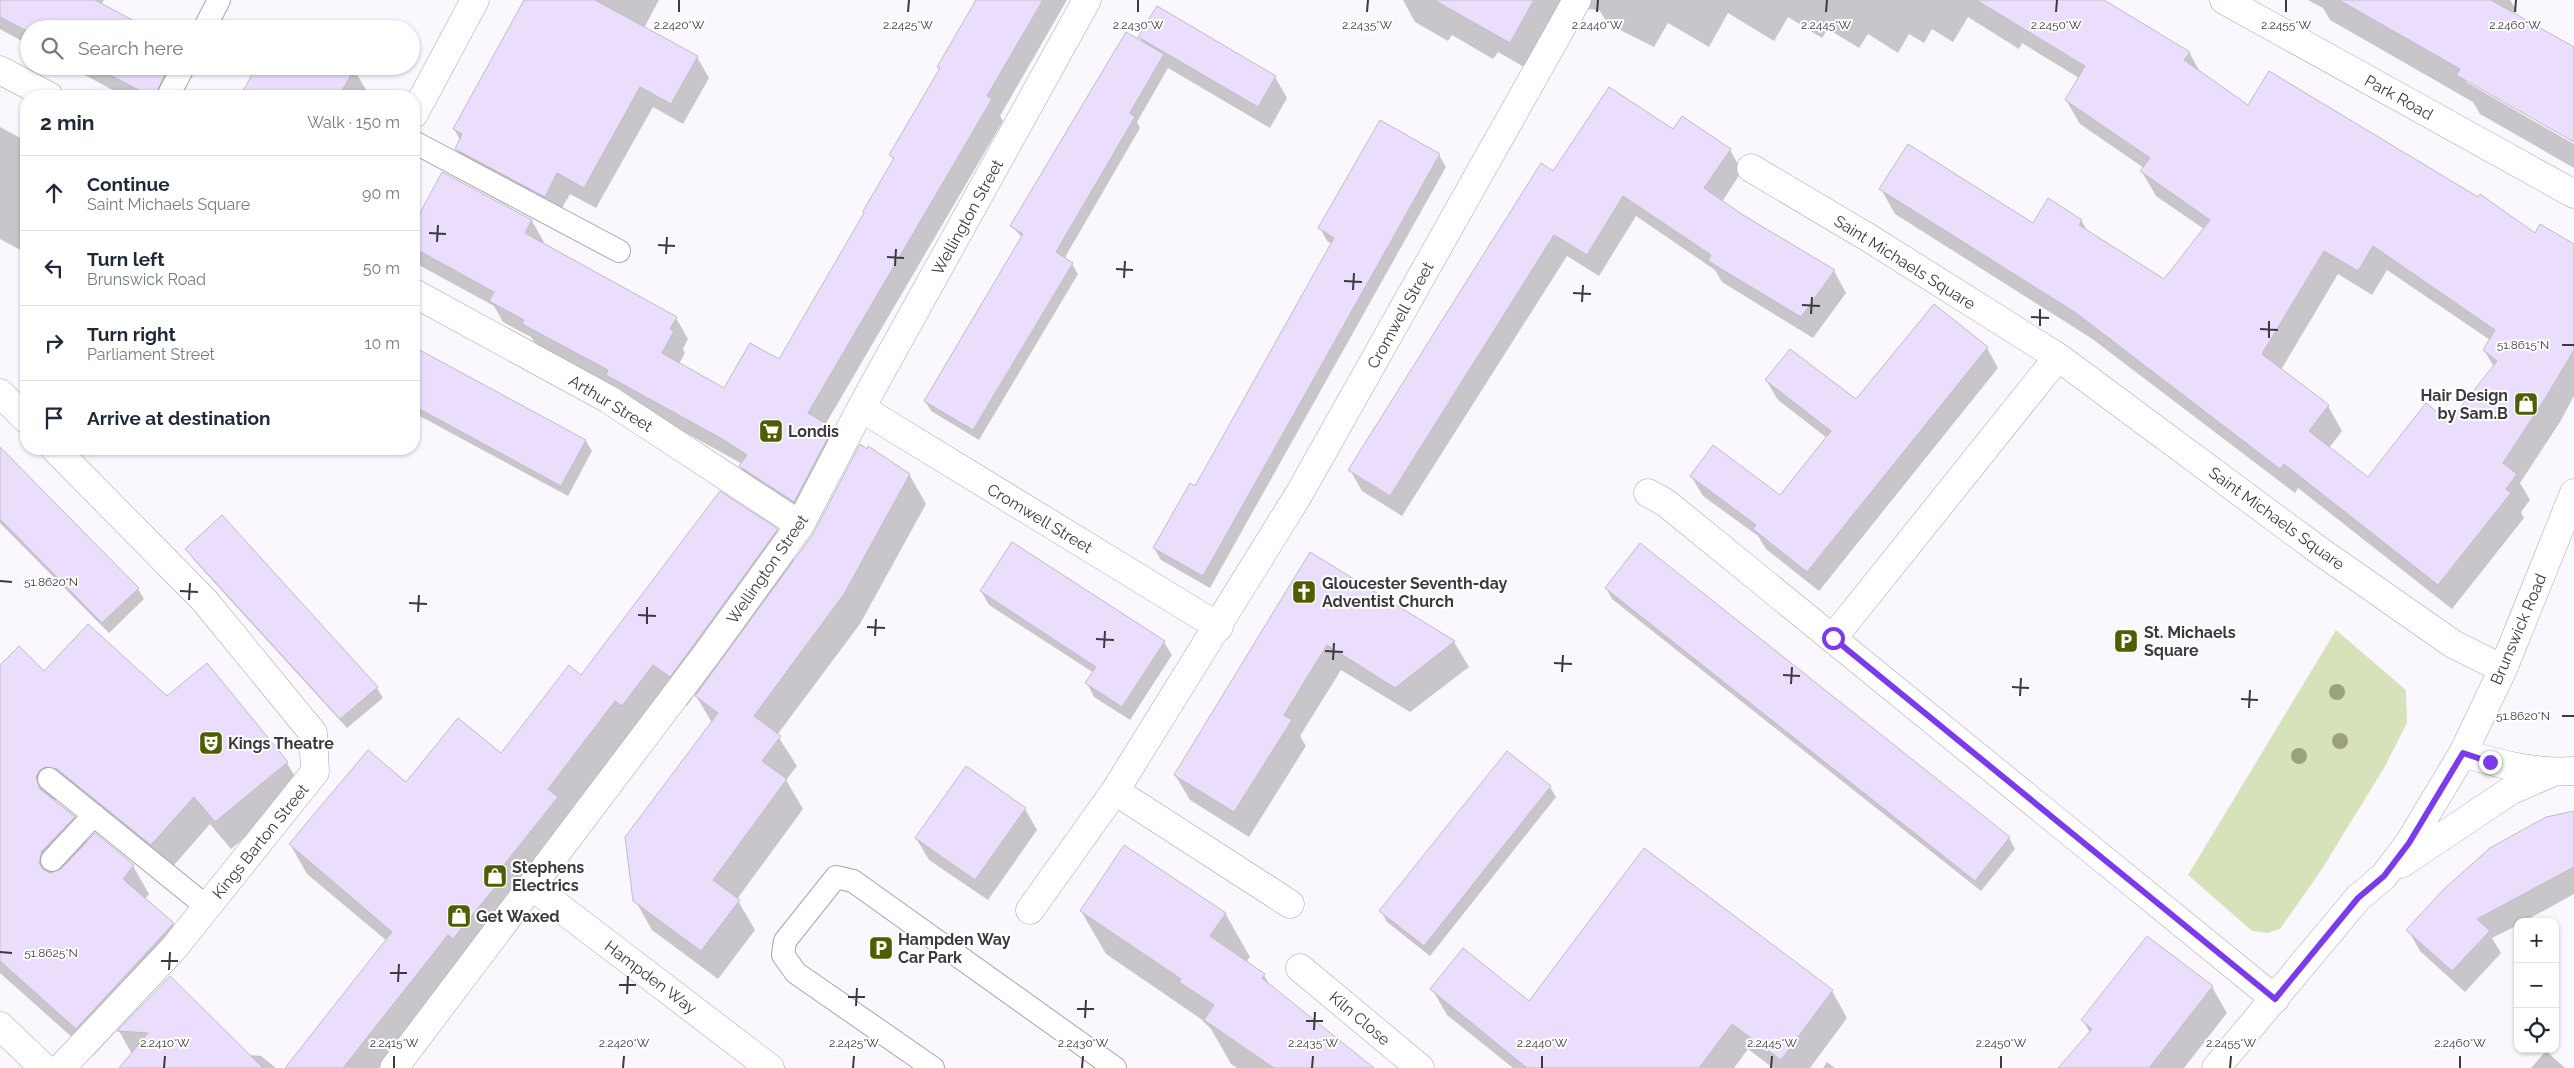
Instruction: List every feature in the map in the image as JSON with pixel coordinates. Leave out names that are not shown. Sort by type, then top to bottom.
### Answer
[{"type":"street","points":[[420,103],[475,0]]},
{"type":"street","name":"Wellington Street","points":[[394,1068],[533,887],[800,525],[861,408],[1087,0]]},
{"type":"street","name":"Cromwell Street","points":[[1030,910],[1115,791],[1219,627],[1299,494],[1577,0]]},
{"type":"street","name":"Park Road","points":[[2224,0],[2574,194]]},
{"type":"street","points":[[0,70],[38,90]]},
{"type":"street","name":"Saint Michaels Square","points":[[1751,168],[1869,238],[2058,357],[2317,548],[2453,644],[2503,669]]},
{"type":"street","name":"Arthur Street","points":[[420,296],[608,399],[800,525]]},
{"type":"street","points":[[1833,638],[2058,357]]},
{"type":"street","points":[[0,392],[20,413]]},
{"type":"street","name":"Cromwell Street","points":[[861,408],[1219,627]]},
{"type":"street","name":"Kings Barton Street","points":[[61,455],[204,600],[314,733],[315,772],[174,948],[61,1068]]},
{"type":"street","points":[[1648,493],[1666,502],[2275,999]]},
{"type":"street","name":"Brunswick Road","points":[[2216,1068],[2358,898],[2384,876],[2409,843],[2463,753],[2503,669],[2574,493]]},
{"type":"street","points":[[2463,753],[2490,762],[2562,772]]},
{"type":"street","points":[[2384,876],[2510,792],[2562,772]]},
{"type":"street","points":[[1115,791],[1290,904]]},
{"type":"street","name":"Hampden Way","points":[[533,887],[770,1068]]},
{"type":"street","name":"Kiln Close","points":[[1300,968],[1420,1068]]},
{"type":"street","points":[[0,1026],[44,1068]]},
{"type":"lane","points":[[209,20],[219,0]]},
{"type":"lane","points":[[171,90],[179,75]]},
{"type":"lane","points":[[420,145],[619,251]]},
{"type":"lane","points":[[49,779],[208,907]]},
{"type":"lane","points":[[52,860],[94,815]]},
{"type":"lane","points":[[919,1063],[796,973],[784,955],[785,941],[826,887],[836,877],[852,881],[1115,1068]]},
{"type":"green space","points":[[2336,630],[2406,690],[2407,723],[2384,768],[2322,869],[2280,929],[2268,933],[2252,931],[2188,875]]},
{"type":"building","points":[[0,0],[95,0],[132,20],[20,20],[20,27],[0,17]]},
{"type":"building","points":[[524,0],[595,0],[698,56],[671,104],[640,87],[584,188],[557,173],[545,197],[455,149],[462,134],[453,129]]},
{"type":"building","points":[[976,0],[1043,0],[987,96],[992,99],[808,413],[833,428],[794,502],[739,466],[747,455],[724,440],[606,375],[608,370],[522,324],[524,320],[489,301],[494,292],[420,251],[420,213],[442,172],[532,220],[525,233],[677,317],[670,329],[674,331],[662,353],[724,388],[750,343],[779,359],[894,158],[889,155],[940,68],[937,67]]},
{"type":"building","points":[[1434,0],[1534,0],[1510,43]]},
{"type":"building","points":[[1976,0],[2104,0],[2190,52],[2184,60],[2248,105],[2269,71],[2478,197],[2480,194],[2535,233],[2540,224],[2574,244],[2574,350],[2503,463],[2517,474],[2506,489],[2511,493],[2438,585],[2284,464],[2280,469],[2076,313],[1879,189],[1908,144],[2033,223],[2048,198],[2082,220],[2079,225],[2164,279],[2210,220],[2140,171],[2150,158],[2065,100],[2085,66]],"holes":[[[2373,246],[2495,330],[2483,350],[2497,361],[2449,422],[2426,403],[2368,477],[2309,431],[2329,405],[2262,354],[2324,251],[2358,271]]]},
{"type":"building","points":[[2339,0],[2491,0],[2574,47],[2574,142],[2456,75],[2460,69]]},
{"type":"building","points":[[1157,6],[1276,76],[1258,107],[1138,37]]},
{"type":"building","points":[[1126,32],[1164,54],[1130,113],[1135,117],[1056,252],[1073,263],[973,430],[924,401],[1023,234],[1010,226]]},
{"type":"building","points":[[110,75],[165,75],[158,90],[139,90]]},
{"type":"building","points":[[252,75],[351,75],[342,90],[243,90]]},
{"type":"building","points":[[1609,87],[1673,129],[1682,116],[1731,149],[1704,188],[1743,215],[1835,270],[1801,317],[1708,261],[1711,255],[1623,196],[1587,255],[1554,235],[1390,496],[1348,470],[1541,163],[1553,171]]},
{"type":"building","points":[[1380,120],[1440,154],[1203,576],[1153,548],[1190,483],[1195,486],[1334,238],[1318,228]]},
{"type":"building","points":[[1934,304],[1988,347],[1807,572],[1753,529],[1756,525],[1690,476],[1713,445],[1780,495],[1831,431],[1765,380],[1790,349],[1856,399]]},
{"type":"building","points":[[420,350],[586,440],[561,486],[420,409]]},
{"type":"building","points":[[860,444],[867,449],[868,446],[910,474],[844,594],[754,716],[781,736],[762,761],[787,779],[713,880],[740,900],[701,951],[633,901],[625,837],[718,713],[695,696],[813,534]]},
{"type":"building","points":[[0,447],[139,588],[102,623],[0,519]]},
{"type":"building","points":[[720,491],[778,529],[670,677],[653,665],[622,706],[615,701],[548,789],[558,797],[500,870],[505,875],[453,939],[448,935],[343,1068],[285,1068],[392,932],[289,844],[368,750],[406,782],[458,718],[501,753],[569,665],[581,675]]},
{"type":"building","points":[[222,515],[378,687],[340,719],[185,549]]},
{"type":"building","points":[[1012,542],[1165,641],[1122,707],[1085,683],[1096,667],[980,591]]},
{"type":"building","points":[[1640,543],[2010,837],[1975,881],[1605,588]]},
{"type":"building","points":[[1310,552],[1455,641],[1395,688],[1327,645],[1284,715],[1292,720],[1234,812],[1174,775]]},
{"type":"building","points":[[88,624],[167,696],[207,663],[288,762],[215,822],[194,797],[151,845],[57,769],[45,767],[39,771],[36,777],[40,789],[75,817],[42,851],[39,863],[43,869],[50,873],[61,869],[95,833],[134,865],[123,879],[174,923],[76,1029],[0,961],[0,665],[19,646],[44,671]]},
{"type":"building","points":[[1507,751],[1551,786],[1424,946],[1379,911]]},
{"type":"building","points":[[966,766],[1026,808],[975,880],[915,838]]},
{"type":"building","points":[[2574,811],[2574,867],[2477,919],[2490,931],[2452,971],[2406,930],[2444,889],[2490,848],[2546,817]]},
{"type":"building","points":[[1124,845],[1226,913],[1210,936],[1265,974],[1262,978],[1374,1068],[1274,1068],[1204,1020],[1214,1005],[1179,982],[1181,979],[1080,911]]},
{"type":"building","points":[[1644,848],[1833,990],[1781,1060],[1732,1024],[1699,1068],[1527,1068],[1430,989],[1463,948],[1529,1001]]},
{"type":"building","points":[[2147,936],[2213,986],[2149,1068],[2058,1068],[2092,1029],[2081,1020]]},
{"type":"building","points":[[170,976],[263,1068],[119,1068],[148,1033],[117,1031]]},
{"type":"place","name":"Hair Design by Sam.B","points":[[2526,404]]},
{"type":"place","name":"Londis","points":[[771,431]]},
{"type":"place","name":"Gloucester Seventh-day Adventist Church","points":[[1304,592]]},
{"type":"place","name":"St. Michaels Square","points":[[2126,641]]},
{"type":"place","name":"Kings Theatre","points":[[211,743]]},
{"type":"place","name":"Stephens Electrics","points":[[495,876]]},
{"type":"place","name":"Get Waxed","points":[[459,916]]},
{"type":"place","name":"Hampden Way Car Park","points":[[881,948]]},
{"type":"route","points":[[1833,638],[2275,999],[2358,898],[2384,876],[2409,843],[2463,753],[2490,762]]}]
